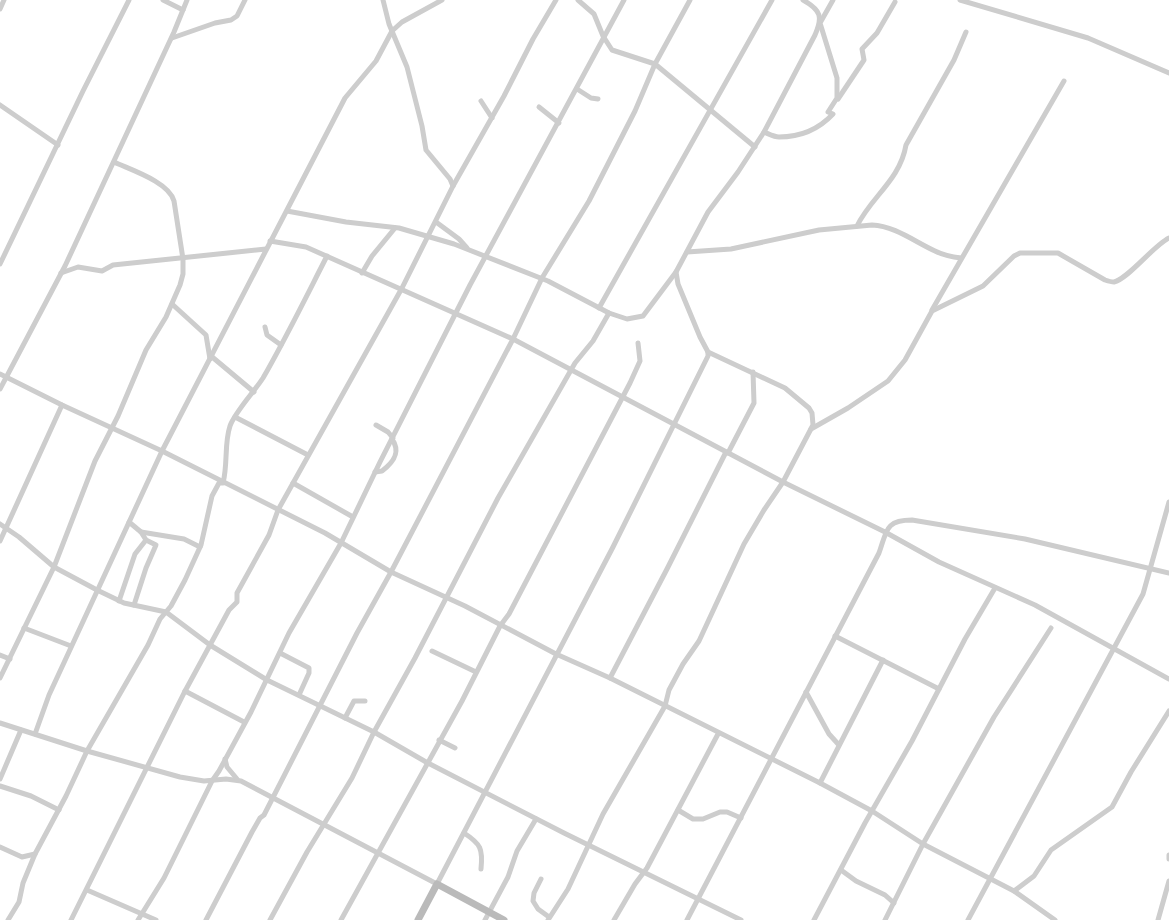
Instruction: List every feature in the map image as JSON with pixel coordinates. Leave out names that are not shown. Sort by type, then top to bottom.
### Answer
[{"type":"street","points":[[0,9],[4,0]]},
{"type":"street","points":[[0,264],[129,0]]},
{"type":"street","points":[[164,0],[183,10]]},
{"type":"street","points":[[0,389],[61,273],[172,38],[187,0]]},
{"type":"street","points":[[172,38],[215,23],[231,20],[237,16],[245,0]]},
{"type":"street","points":[[383,0],[392,31],[407,66],[422,126],[426,150],[450,179],[453,186]]},
{"type":"street","points":[[425,8],[430,0]]},
{"type":"street","points":[[35,734],[42,710],[96,590],[162,451],[345,98],[376,61],[392,31],[402,22],[442,0]]},
{"type":"street","points":[[71,920],[185,691],[229,610],[237,602],[237,593],[269,535],[278,510],[308,454],[351,382],[402,288],[453,186],[492,118],[533,39],[556,0]]},
{"type":"street","points":[[578,0],[594,14],[612,50],[656,64],[755,147]]},
{"type":"street","points":[[138,920],[164,878],[212,781],[267,680],[289,633],[341,543],[352,517],[456,313],[624,0]]},
{"type":"street","points":[[206,920],[252,832],[260,818],[264,815],[320,705],[514,339],[542,278],[589,201],[635,111],[656,64],[690,0]]},
{"type":"street","points":[[599,308],[772,0]]},
{"type":"street","points":[[803,0],[816,9],[819,14],[820,23],[837,78],[837,98],[828,112]]},
{"type":"street","points":[[287,211],[346,222],[395,228],[429,236],[454,244],[542,278],[609,314],[627,319],[643,316],[676,272],[708,212],[755,147],[833,0]]},
{"type":"street","points":[[960,0],[1088,38],[1169,73]]},
{"type":"street","points":[[828,112],[864,60],[862,49],[877,33],[895,2]]},
{"type":"street","points":[[857,226],[861,218],[894,178],[904,155],[906,145],[954,60],[966,32]]},
{"type":"street","points":[[811,429],[848,408],[888,381],[905,360],[932,310],[1064,81]]},
{"type":"street","points":[[577,89],[591,98],[598,99]]},
{"type":"street","points":[[480,101],[492,118]]},
{"type":"street","points":[[0,105],[58,145]]},
{"type":"street","points":[[539,107],[559,123]]},
{"type":"street","points":[[764,132],[778,138],[812,130],[826,122],[833,114],[828,112]]},
{"type":"street","points":[[0,678],[54,567],[85,483],[146,350],[172,304],[182,280],[183,259],[174,201],[171,193],[153,180],[114,162]]},
{"type":"street","points":[[436,222],[459,239],[469,250]]},
{"type":"street","points":[[687,252],[731,249],[819,230],[881,225],[935,252],[962,258]]},
{"type":"street","points":[[362,273],[395,228]]},
{"type":"street","points":[[932,310],[983,286],[1011,258],[1020,253],[1058,253],[1105,280],[1113,282],[1123,278],[1159,243],[1169,238]]},
{"type":"street","points":[[270,241],[298,245],[327,256],[362,273],[402,288],[514,339],[622,398],[674,423],[783,482],[885,532],[939,562],[1035,605],[1114,650],[1169,679]]},
{"type":"street","points":[[61,273],[78,267],[104,270],[113,266],[266,249]]},
{"type":"street","points":[[223,483],[226,468],[229,430],[235,416],[254,392],[282,344],[327,256]]},
{"type":"street","points":[[541,879],[534,892],[533,901],[538,909],[548,919],[568,889],[603,814],[665,706],[669,690],[683,664],[696,647],[744,544],[783,482],[811,429],[813,419],[809,408],[785,388],[708,352],[700,337],[678,284],[676,272]]},
{"type":"street","points":[[172,304],[206,335],[211,358],[254,392]]},
{"type":"street","points":[[270,920],[324,823],[352,778],[374,732],[498,498],[570,370],[578,357],[593,342],[609,314]]},
{"type":"street","points":[[265,327],[267,336],[282,344]]},
{"type":"street","points":[[341,920],[500,626],[509,614],[622,398],[640,361],[638,343]]},
{"type":"street","points":[[418,920],[613,547],[706,361],[708,352]]},
{"type":"street","points":[[610,678],[754,403],[753,372]]},
{"type":"street","points":[[0,374],[62,405],[162,451],[325,533],[391,572],[446,597],[556,654],[610,678],[718,734],[820,783],[872,811],[923,844],[990,877],[1014,891],[1054,920]]},
{"type":"street","points":[[0,541],[62,405]]},
{"type":"street","points":[[235,416],[308,454]]},
{"type":"street","points":[[375,472],[382,471],[396,456],[397,449],[388,432],[376,425]]},
{"type":"street","points":[[8,920],[20,900],[23,883],[35,854],[59,810],[87,752],[148,645],[160,619],[171,606],[180,591],[200,547],[212,496],[219,484],[223,483]]},
{"type":"street","points":[[293,483],[352,517]]},
{"type":"street","points":[[968,920],[1143,594],[1169,502]]},
{"type":"street","points":[[687,920],[879,553],[885,532],[890,524],[894,522],[912,520],[1025,539],[1169,572]]},
{"type":"street","points":[[129,522],[141,532],[146,540],[156,545],[146,568],[134,604]]},
{"type":"street","points":[[0,524],[54,567],[96,590],[119,601],[166,612],[210,645],[267,680],[374,732],[426,762],[588,846],[741,920]]},
{"type":"street","points":[[141,532],[184,539],[200,547]]},
{"type":"street","points":[[119,601],[135,554],[146,540]]},
{"type":"street","points":[[814,920],[872,811],[912,741],[938,688],[995,588]]},
{"type":"street","points":[[24,628],[71,646]]},
{"type":"street","points":[[885,920],[923,844],[994,716],[1051,628]]},
{"type":"street","points":[[835,636],[938,688]]},
{"type":"street","points":[[432,651],[476,672]]},
{"type":"street","points":[[280,653],[309,668],[309,673],[299,695]]},
{"type":"street","points":[[0,655],[10,658]]},
{"type":"street","points":[[820,783],[884,660]]},
{"type":"street","points":[[185,691],[244,722]]},
{"type":"street","points":[[806,692],[830,734],[839,745]]},
{"type":"street","points":[[345,718],[354,701],[365,701]]},
{"type":"street","points":[[1014,891],[1034,876],[1047,855],[1056,845],[1112,807],[1130,772],[1169,711]]},
{"type":"street","points":[[0,723],[87,752],[195,780],[237,780]]},
{"type":"street","points":[[0,779],[21,730]]},
{"type":"street","points":[[614,920],[629,894],[644,873],[718,734]]},
{"type":"street","points":[[439,740],[455,748]]},
{"type":"street","points":[[225,759],[227,767],[237,780],[324,823],[377,853],[504,920]]},
{"type":"street","points":[[0,786],[31,796],[59,810]]},
{"type":"street","points":[[678,810],[690,817],[698,819],[720,812],[726,812],[741,818]]},
{"type":"street","points":[[485,920],[508,877],[517,851],[536,819]]},
{"type":"street","points":[[464,833],[480,846],[482,854],[481,869]]},
{"type":"street","points":[[0,847],[20,856],[35,854]]},
{"type":"street","points":[[841,870],[856,881],[885,895],[894,902]]},
{"type":"street","points":[[1158,920],[1169,881]]},
{"type":"street","points":[[87,890],[156,920]]}]
